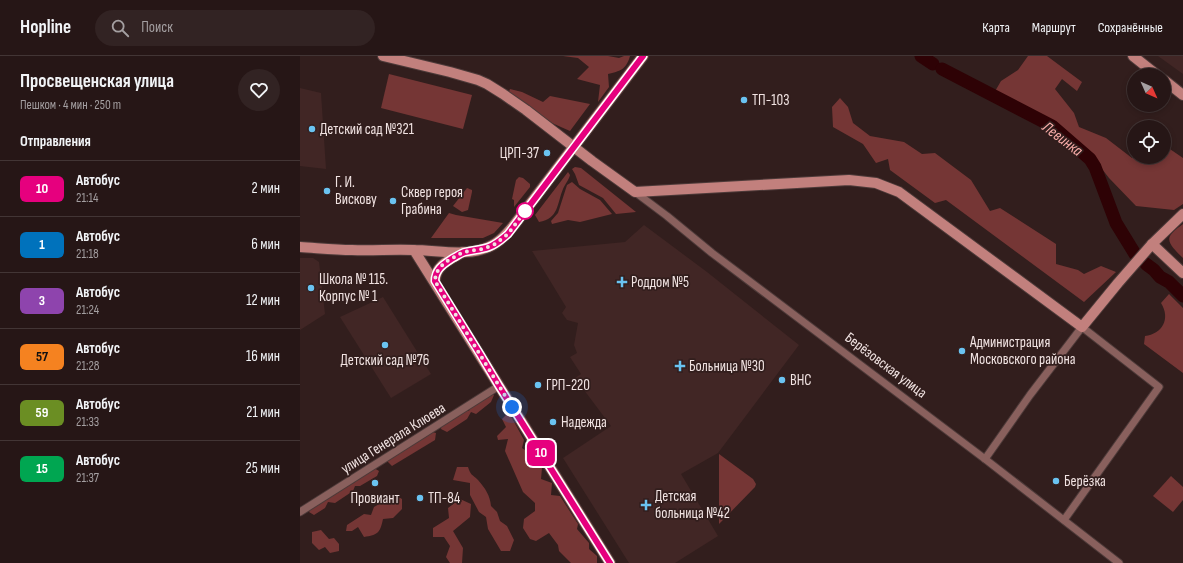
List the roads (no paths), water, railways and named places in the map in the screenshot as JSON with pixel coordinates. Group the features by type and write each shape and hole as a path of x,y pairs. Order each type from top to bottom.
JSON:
{"street":[{"path":"383,56 450,72 487,84 526,110 635,192 849,180 876,184 899,192 1082,327 1159,387 1064,520"},
{"path":"300,247 351,250 463,252 489,247 508,234 643,56"},
{"path":"1133,56 1148,68"},
{"path":"1171,86 1183,95"},
{"name":"Берёзовская улица","path":"635,192 712,253 985,459 1119,563"},
{"path":"985,459 1030,395 1082,327 1152,244 1183,214"},
{"path":"1152,244 1183,273"},
{"path":"414,250 435,281 610,563"},
{"path":"435,281 436,273 440,267 463,252"},
{"name":"улица Генерала Клюева","path":"300,512 499,386"}],"waterway":[{"name":"Левинка","path":"921,56 933,64"},
{"name":"Левинка","path":"942,69 1052,126 1090,159 1095,167 1116,223 1135,254"},
{"name":"Левинка","path":"1146,264 1160,277 1169,282 1183,296"}],"place":[{"name":"ТП-103","path":"744,100"},
{"name":"Детский сад №321","path":"312,129"},
{"name":"ЦРП-37","path":"547,153"},
{"name":"Г. И. Вискову","path":"327,191"},
{"name":"Сквер героя Грабина","path":"393,201"},
{"name":"Роддом №5","path":"622,282"},
{"name":"Школа № 115. Корпус № 1","path":"311,288"},
{"name":"Детский сад №76","path":"385,345"},
{"name":"Администрация Московского района","path":"962,351"},
{"name":"Больница №30","path":"680,366"},
{"name":"ВНС","path":"782,380"},
{"name":"ГРП-220","path":"538,385"},
{"name":"Надежда","path":"553,422"},
{"name":"Берёзка","path":"1056,481"},
{"name":"Провиант","path":"375,483"},
{"name":"ТП-84","path":"420,498"},
{"name":"Детская больница №42","path":"646,505"}]}
